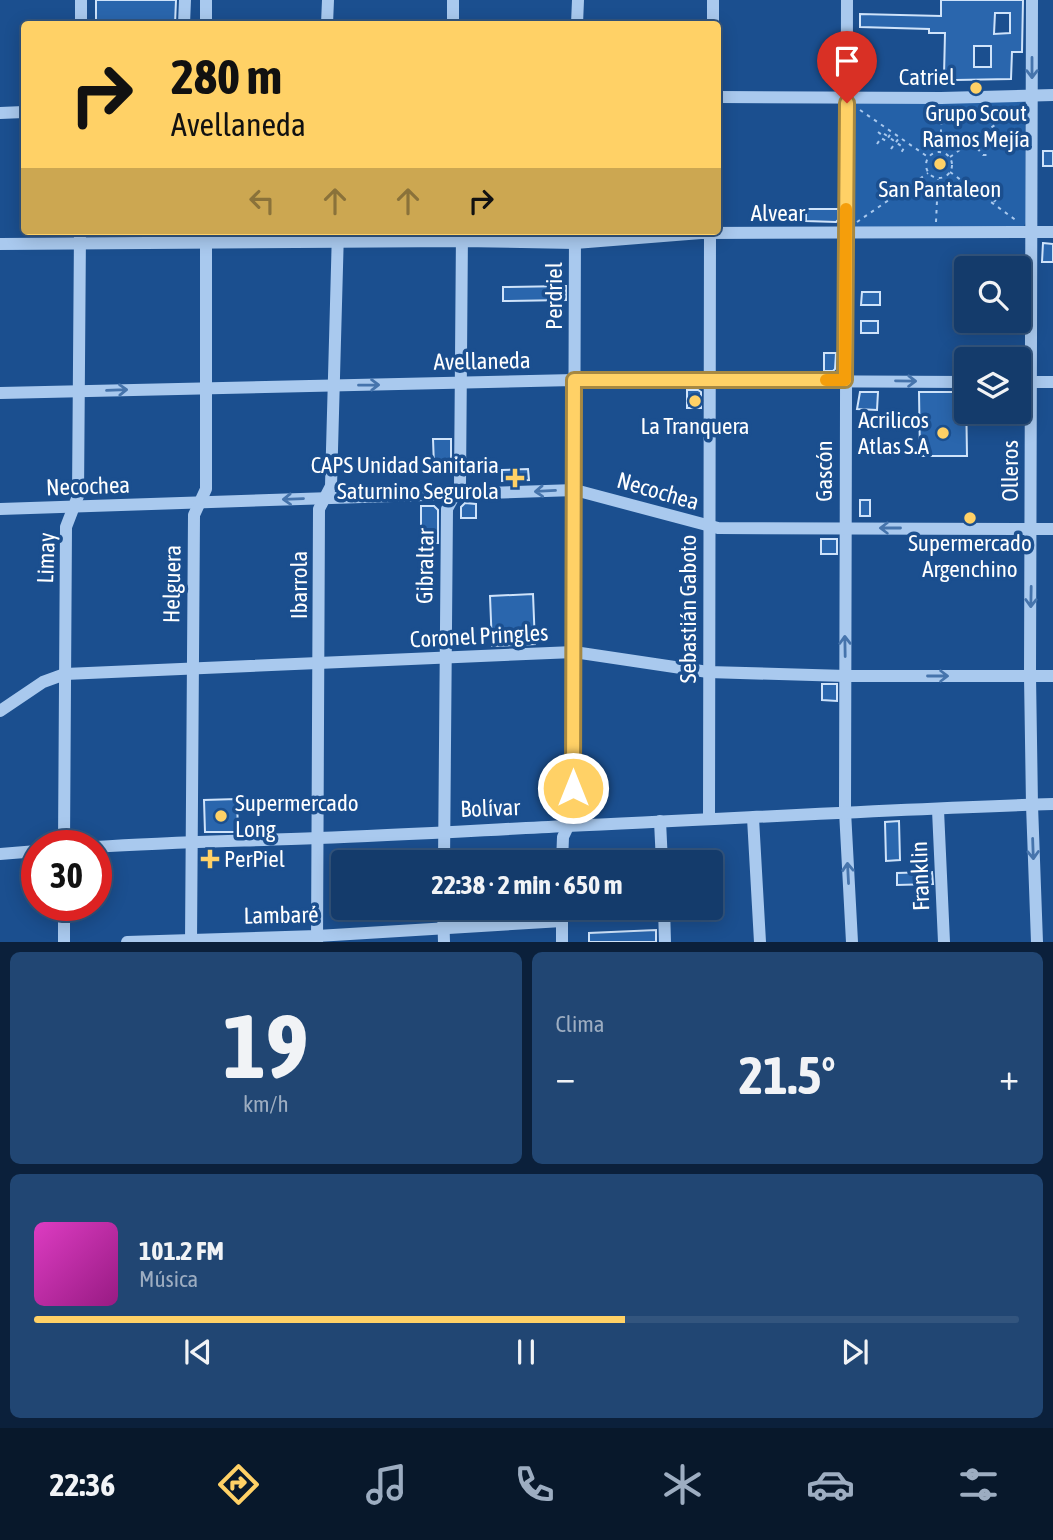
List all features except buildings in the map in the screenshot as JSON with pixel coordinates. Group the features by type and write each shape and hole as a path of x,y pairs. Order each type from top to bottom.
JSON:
{"street":[{"path":"81,0 81,21"},
{"path":"184,21 185,0"},
{"path":"206,0 206,21"},
{"path":"327,21 328,0"},
{"path":"453,0 453,21"},
{"path":"578,0 578,21"},
{"path":"713,0 713,21"},
{"name":"Gascón","path":"847,0 849,230 845,380 845,811 852,942"},
{"name":"Olleros","path":"1026,347 1027,100 1032,0"},
{"name":"Catriel","path":"721,97 849,101 1027,100 1053,95"},
{"path":"0,113 21,113"},
{"name":"Alvear","path":"721,232 1028,229 1053,232"},
{"name":"Alvear","path":"0,244 80,238 629,235"},
{"name":"Sebastián Gaboto","path":"709,818 710,235"},
{"name":"Ibarrola","path":"317,939 319,509 331,486 338,236"},
{"name":"Gibraltar","path":"444,850 447,509 460,485 462,236"},
{"name":"Helguera","path":"191,940 194,514 206,489 206,237"},
{"name":"Perdriel","path":"562,850 563,837 573,816 575,237"},
{"name":"Limay","path":"64,830 66,527 78,496 80,238"},
{"name":"Avellaneda","path":"0,393 574,380 954,382"},
{"path":"1031,382 1053,382"},
{"name":"Olleros","path":"1027,424 1031,529 1031,805 1037,942"},
{"name":"Necochea","path":"0,509 575,490 710,527 1053,529"},
{"name":"Coronel Pringles","path":"0,711 43,682 65,674 574,652 708,672 846,676 1053,676"},
{"name":"Bolívar","path":"112,846 753,818 845,811 938,810 1053,804"},
{"name":"Franklin","path":"938,810 943,942"},
{"path":"753,818 760,942"},
{"path":"660,821 661,850"},
{"path":"0,854 21,852"},
{"path":"443,920 444,942"},
{"name":"Lambaré","path":"127,942 317,939 516,920"},
{"path":"562,920 562,942"},
{"path":"664,920 665,942"},
{"path":"64,921 64,942"}],"path":[{"path":"950,157 1027,100"},
{"path":"849,101 928,157"},
{"path":"940,151 942,102"},
{"path":"878,132 904,148 904,152"},
{"path":"887,139 892,132"},
{"path":"875,137 883,145"},
{"path":"891,149 899,137"},
{"path":"879,142 881,138 887,139"},
{"path":"971,142 983,155 988,155"},
{"path":"940,151 950,157 952,163 950,172 938,178 928,173 926,165 928,157 940,151"},
{"path":"950,172 1028,229"},
{"path":"849,230 928,173"},
{"path":"936,228 938,178"},
{"path":"994,203 1001,192"}],"shaded area":[{"path":"856,101 1022,102 1025,107 1024,226 852,225 852,104"}],"slow traffic":[{"path":"826,380 845,380 846,209"}],"place":[{"name":"Grupo Scout Ramos Mejía","path":"976,88"},
{"name":"San Pantaleon","path":"940,164"},
{"name":"La Tranquera","path":"695,401"},
{"name":"Acrilicos Atlas S.A","path":"943,433"},
{"name":"CAPS Unidad Sanitaria Saturnino Segurola","path":"515,478"},
{"name":"Supermercado Argenchino","path":"970,518"},
{"name":"Supermercado Long","path":"221,816"},
{"name":"PerPiel","path":"210,859"}],"route":[{"path":"573,788 574,380 845,380 847,103"}]}
